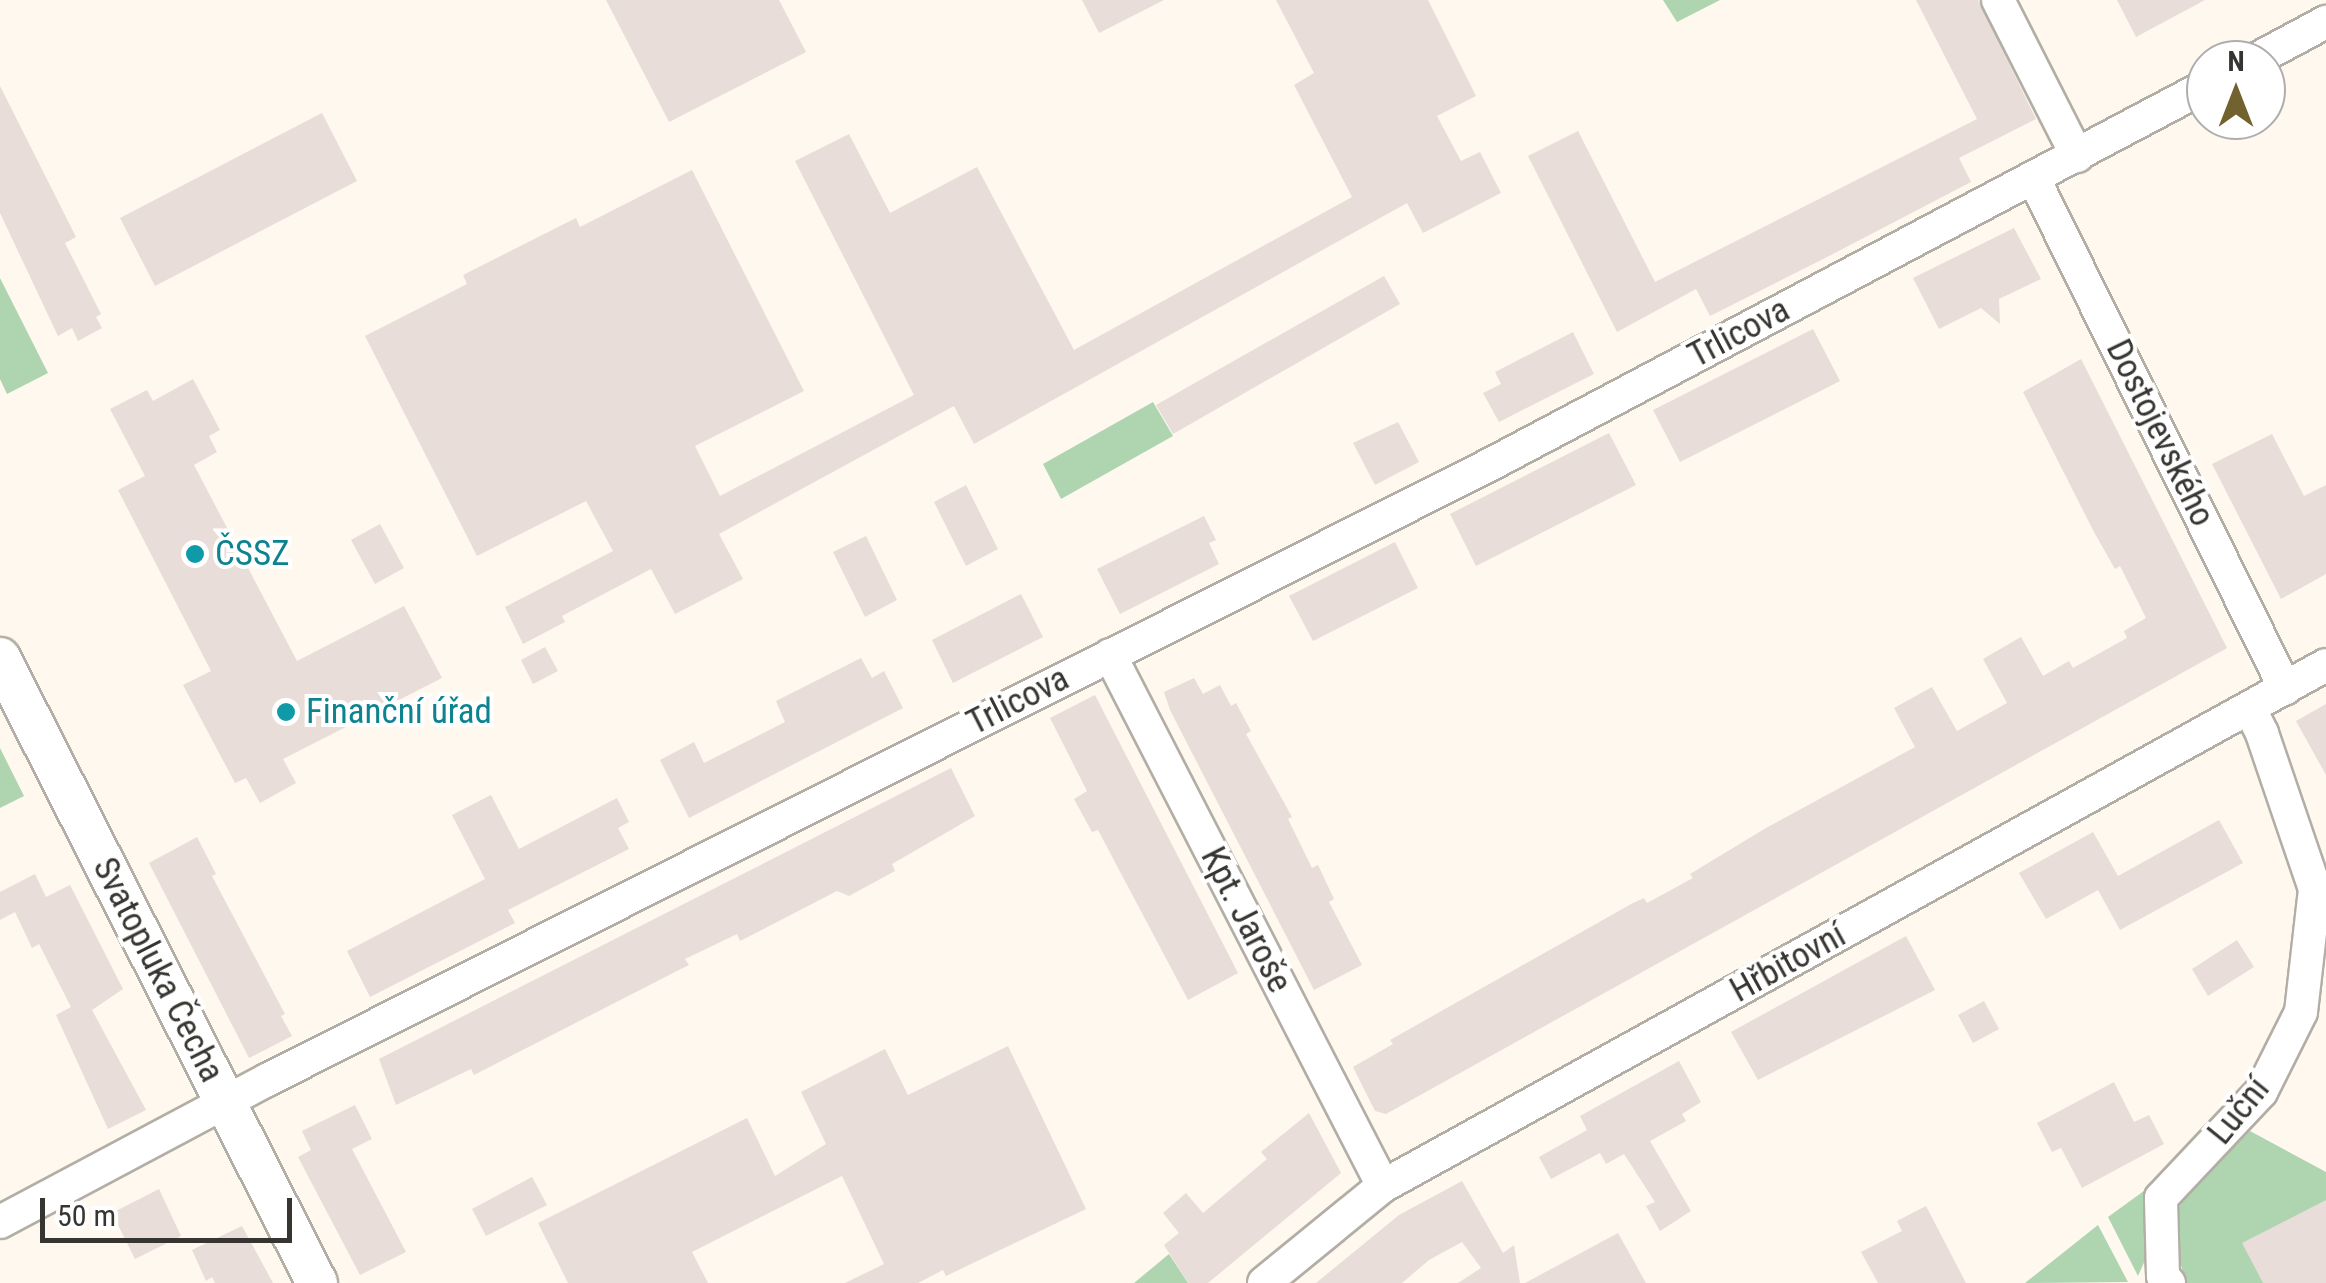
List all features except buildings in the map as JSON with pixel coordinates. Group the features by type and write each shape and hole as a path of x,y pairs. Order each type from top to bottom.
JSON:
{"street":[{"path":"1998,0 2077,156"},
{"path":"2286,43 2326,22"},
{"name":"Trlicova","path":"0,1222 225,1102 1512,453 2186,97"},
{"name":"Dostojevského","path":"2034,178 2285,688"},
{"name":"Kpt. Jaroše","path":"1110,655 1383,1186"},
{"name":"Svatopluka Čecha","path":"0,658 318,1283"},
{"name":"Hřbitovní","path":"1264,1283 1383,1186 2326,665"},
{"name":"Luční","path":"2160,1280 2162,1198 2262,1092 2301,1012 2315,890 2262,733 2249,708"}],"green space":[{"path":"1663,0 1720,0 1677,22"},
{"path":"0,278 48,373 7,394 0,379"},
{"path":"1153,402 1173,436 1061,499 1043,464"},
{"path":"0,748 24,796 0,808"},
{"path":"2250,1131 2326,1172 2326,1283 2187,1283 2178,1257 2179,1207 2193,1186"},
{"path":"2159,1180 2147,1256 2138,1276 2108,1217"},
{"path":"2098,1225 2128,1282 2025,1283"},
{"path":"1169,1254 1188,1283 1134,1283"}],"place":[{"name":"ČSSZ","path":"195,554"},
{"name":"Finanční úřad","path":"286,712"}]}
